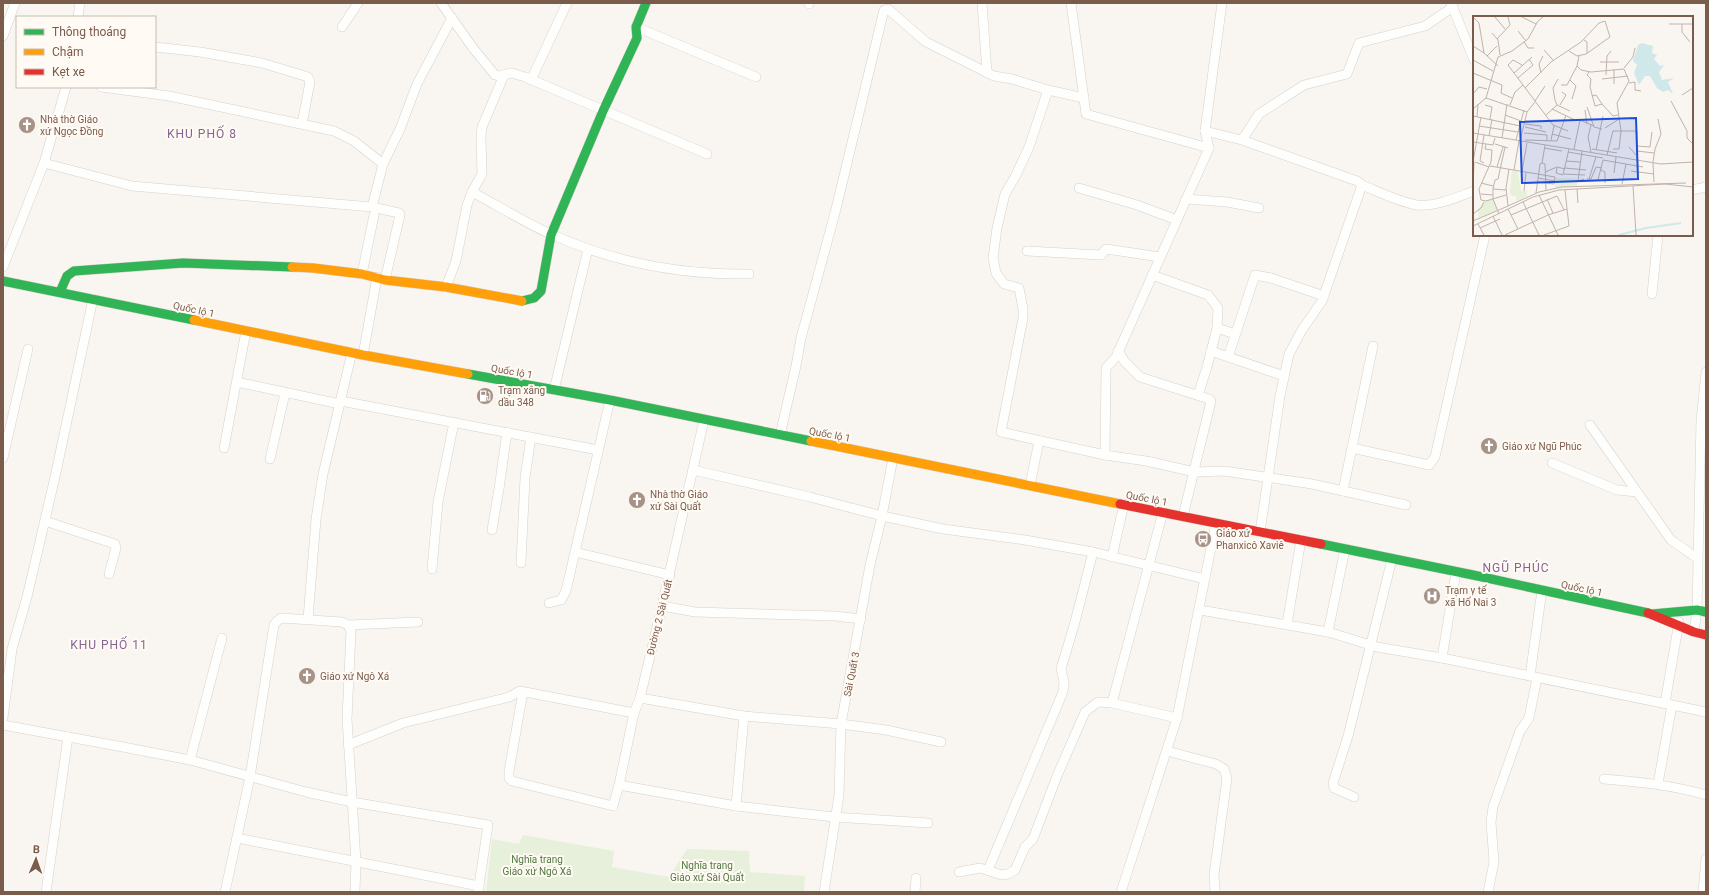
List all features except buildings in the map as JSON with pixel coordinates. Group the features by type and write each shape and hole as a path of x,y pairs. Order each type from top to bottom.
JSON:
{"main road":[{"path":"60,292 67,276 74,271 183,263 306,267 362,274 381,279 446,288 519,302 530,301 536,298 541,291 551,235 603,111 637,38 636,27 646,3"},
{"name":"Quốc lộ 1","path":"3,281 352,352 610,400 1456,572 1651,614 1678,626 1706,635"},
{"name":"Quốc lộ 1","path":"1651,614 1696,610 1706,612"}],"street":[{"path":"3,36 15,3"},
{"path":"78,16 80,3"},
{"path":"342,27 358,3"},
{"path":"441,3 495,75 512,73 531,80 706,154"},
{"path":"531,80 567,3"},
{"path":"982,3 987,73"},
{"path":"1071,3 1086,114 1209,148"},
{"path":"1105,455 1106,368 1118,351 1209,148 1205,131 1222,3"},
{"path":"1242,140 1259,114 1304,84 1347,74 1359,43 1425,26 1452,5 1473,58"},
{"path":"780,435 801,338 835,214 884,10 888,9 926,42 987,73 1048,90 1084,98"},
{"path":"362,274 383,164 400,129 417,84 452,18"},
{"path":"636,27 756,77"},
{"path":"156,47 200,52 262,63 308,77 310,82 302,124"},
{"path":"446,288 456,261 462,222 472,192 482,174 482,127 504,75"},
{"path":"3,266 44,163 66,88"},
{"path":"109,88 169,96 334,131 354,141 383,164"},
{"path":"1048,90 1029,147 1005,194 997,228 994,267 999,279 1004,284 1019,288 1023,309 1001,432 1105,455 1146,461 1195,472 1224,471 1268,477 1312,484 1406,505"},
{"path":"1205,131 1242,140 1351,179 1389,196 1418,205 1436,204 1473,191"},
{"path":"44,163 132,186 400,214 381,279 363,354"},
{"path":"1260,532 1284,376 1289,354 1302,330 1322,301 1362,185"},
{"path":"1693,190 1706,187"},
{"path":"1079,188 1137,205 1177,220"},
{"path":"472,192 551,235 588,249 646,265 677,271 716,274 749,274"},
{"path":"1186,199 1228,202 1258,208"},
{"path":"1352,448 1429,465 1435,457 1485,236"},
{"path":"1652,294 1658,236"},
{"path":"1027,251 1101,255 1106,248 1160,257"},
{"path":"554,390 588,249"},
{"path":"1152,275 1208,295 1218,308 1217,328 1198,395"},
{"path":"1228,357 1255,275 1271,278 1324,296"},
{"path":"3,718 12,649 27,597 45,521 93,299"},
{"path":"1217,328 1235,334"},
{"path":"224,448 246,331"},
{"path":"1343,491 1373,346"},
{"path":"3,458 6,429 28,349"},
{"path":"1118,351 1125,362 1140,377 1209,398 1211,402 1183,516"},
{"path":"1211,351 1284,376"},
{"path":"308,619 316,519 323,474 352,352"},
{"path":"1694,632 1702,496 1706,372"},
{"path":"237,382 285,393 454,422 598,450"},
{"path":"270,459 285,393"},
{"path":"549,603 561,600 564,597 610,400"},
{"name":"Đường 2 Sài Quất","path":"523,692 509,778 512,781 612,806 619,786 634,713 640,698 670,574 704,420"},
{"path":"432,569 438,502 454,422"},
{"path":"1590,425 1671,540 1698,558"},
{"path":"492,530 507,432"},
{"path":"521,563 525,478 531,437"},
{"path":"1030,485 1039,441"},
{"name":"Sài Quất 3","path":"824,892 838,795 841,724 870,565 882,516 893,458"},
{"path":"1552,463 1617,490 1637,492"},
{"path":"693,470 810,497 882,516 943,529 1025,540 1093,552 1149,567 1205,579"},
{"path":"1112,558 1124,504"},
{"path":"1112,703 1163,512"},
{"path":"45,521 115,544 116,548 109,574"},
{"path":"1121,892 1177,718 1200,610 1216,523"},
{"path":"1287,624 1301,540"},
{"path":"1328,632 1345,549"},
{"path":"575,552 670,574"},
{"path":"988,870 1062,692 1064,682 1061,669 1093,552"},
{"path":"1354,797 1334,788 1333,783 1348,736 1392,559"},
{"path":"1442,658 1456,572"},
{"path":"1488,892 1494,862 1491,822 1493,806 1520,731 1529,718 1542,590"},
{"path":"662,606 696,612 835,616 861,619"},
{"path":"1200,610 1328,632 1377,647 1442,658 1706,712"},
{"path":"1658,784 1678,626 1682,611"},
{"path":"225,892 250,777 274,625 277,620 281,618 308,619 342,622 348,625 418,622"},
{"path":"348,625 350,631 347,719 356,861 355,892"},
{"path":"190,760 222,638"},
{"path":"348,745 403,723 523,692 634,713"},
{"path":"640,698 744,716 841,724 886,730 941,742"},
{"path":"959,872 980,868 1002,875 1008,874 1015,870 1025,847 1033,839 1085,712 1098,702 1112,703 1177,718"},
{"path":"736,806 744,716"},
{"path":"3,726 190,760 250,777 352,802 488,825 479,889 356,861 237,838"},
{"path":"46,892 68,737"},
{"path":"1167,751 1216,764 1224,769 1227,778 1214,875 1215,892"},
{"path":"1604,779 1658,784 1706,795"},
{"path":"619,786 736,806 834,817 928,823"},
{"path":"1703,892 1706,859"},
{"path":"915,892 916,878"}],"green space":[{"path":"523,835 614,851 612,867 669,877 687,849 749,851 750,872 805,876 804,892 486,892 492,839 519,844"}],"traffic: fast":[{"path":"522,301 534,298 541,291 551,235 603,111 637,38 636,27 646,3"},
{"path":"60,292 67,276 74,271 183,263 292,267"},
{"path":"3,281 194,320"},
{"path":"468,374 610,400 811,441"},
{"path":"1321,544 1648,613"},
{"path":"1652,614 1697,610 1706,612"}],"traffic: slow":[{"path":"292,267 362,274 385,280 446,287 522,301"},
{"path":"194,320 363,355 468,374"},
{"path":"811,441 1120,504"}],"traffic: jam":[{"path":"1120,504 1321,544"},
{"path":"1648,613 1694,632 1706,635"}],"place":[{"name":"Nhà thờ Giáo xứ Ngọc Đồng","path":"27,125"},
{"name":"Trạm xăng dầu 348","path":"485,396"},
{"name":"Giáo xứ Ngũ Phúc","path":"1489,446"},
{"name":"Nhà thờ Giáo xứ Sài Quất","path":"637,500"},
{"name":"Giáo xứ Phanxicô Xaviê","path":"1203,539"},
{"name":"Trạm y tế xã Hố Nai 3","path":"1432,596"},
{"name":"Giáo xứ Ngô Xá","path":"307,676"}],"district":[{"name":"KHU PHỐ 8","path":"202,134"},
{"name":"NGŨ PHÚC","path":"1516,568"},
{"name":"KHU PHỐ 11","path":"109,645"}],"park label":[{"name":"Nghĩa trang Giáo xứ Ngô Xá","path":"537,864"},
{"name":"Nghĩa trang Giáo xứ Sài Quất","path":"707,870"}]}
